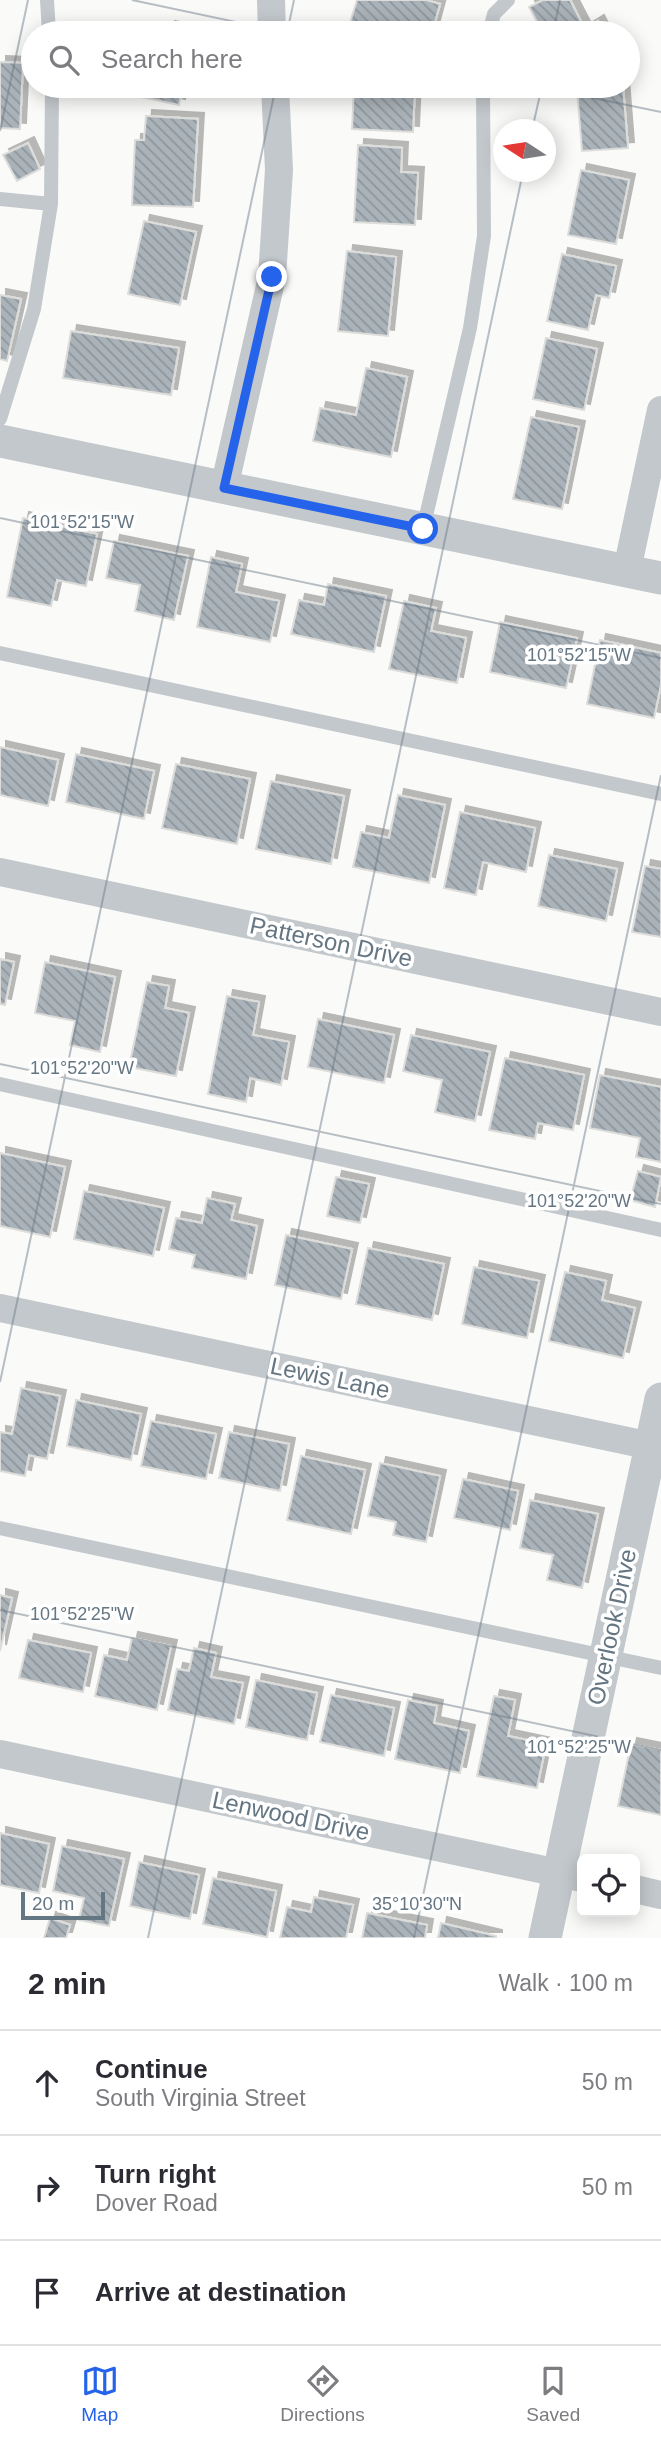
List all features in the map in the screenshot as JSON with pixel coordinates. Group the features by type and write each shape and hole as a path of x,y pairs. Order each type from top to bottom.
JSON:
{"street":[{"path":"271,0 272,21"},
{"path":"224,488 272,277 279,170 276,98"},
{"path":"626,570 661,410"},
{"path":"0,442 661,578"},
{"name":"Patterson Drive","path":"0,872 661,1012"},
{"name":"Lewis Lane","path":"0,1308 656,1447"},
{"name":"Overlook Drive","path":"545,1938 570,1876 606,1656 656,1447 661,1399"},
{"name":"Lenwood Drive","path":"0,1754 570,1876"},
{"path":"640,1890 661,1895"}],"lane":[{"path":"47,0 48,21"},
{"path":"492,21 494,14 508,0"},
{"path":"0,419 34,309 51,204 52,98"},
{"path":"423,529 470,328 484,236 483,98"},
{"path":"0,199 51,204"},
{"path":"0,653 661,794"},
{"path":"0,1084 661,1230"},
{"path":"0,1528 661,1668"}],"building":[{"path":"357,0 426,0 440,4 435,21 350,21"},
{"path":"543,0 570,0 581,21 537,21 529,7"},
{"path":"0,62 21,63 20,129 0,128"},
{"path":"146,98 180,98 179,105"},
{"path":"353,98 414,98 413,132 352,129"},
{"path":"578,98 624,98 628,148 582,151"},
{"path":"146,116 198,119 193,207 132,205 135,140 144,140"},
{"path":"28,143 40,169 17,181 3,155"},
{"path":"358,145 402,148 401,172 418,173 415,225 354,222"},
{"path":"581,170 629,180 616,244 568,235"},
{"path":"144,221 196,232 180,305 128,294"},
{"path":"347,251 396,257 388,336 338,331"},
{"path":"562,254 616,266 609,298 596,295 588,330 547,321"},
{"path":"0,295 21,299 7,361 0,359"},
{"path":"71,331 179,348 171,395 63,378"},
{"path":"546,338 597,349 584,410 533,399"},
{"path":"366,368 407,377 391,457 313,441 320,408 356,415"},
{"path":"531,417 579,427 562,509 513,499"},
{"path":"23,518 97,534 86,586 57,580 51,606 7,597"},
{"path":"114,541 188,556 174,620 135,611 140,585 106,578"},
{"path":"211,557 242,564 236,592 279,601 270,642 197,627"},
{"path":"328,584 386,596 374,652 291,634 299,600 324,605"},
{"path":"404,601 436,608 431,631 466,638 457,683 389,669"},
{"path":"500,622 577,638 566,688 490,672"},
{"path":"600,640 661,653 661,685 654,718 587,704"},
{"path":"0,747 58,760 48,806 0,795"},
{"path":"76,754 154,771 144,819 66,802"},
{"path":"176,764 250,779 237,844 162,828"},
{"path":"271,781 344,796 331,864 256,849"},
{"path":"398,795 445,805 429,883 353,867 361,832 389,838"},
{"path":"460,812 535,828 526,872 483,862 476,895 444,888"},
{"path":"549,855 617,869 606,921 538,906"},
{"path":"645,866 661,869 661,937 632,932"},
{"path":"0,959 14,962 5,1005 0,1004"},
{"path":"45,962 115,977 100,1052 70,1045 75,1021 35,1013"},
{"path":"147,982 169,986 165,1008 189,1013 176,1076 129,1067"},
{"path":"227,996 259,1002 253,1035 289,1042 281,1085 250,1078 246,1102 208,1094"},
{"path":"318,1019 394,1035 384,1083 308,1067"},
{"path":"411,1035 490,1052 475,1121 435,1112 442,1080 403,1071"},
{"path":"505,1058 584,1075 573,1130 538,1123 535,1139 489,1130"},
{"path":"600,1075 661,1087 661,1162 636,1157 640,1138 590,1128"},
{"path":"0,1153 65,1167 50,1237 0,1226"},
{"path":"638,1171 661,1177 655,1207 630,1200"},
{"path":"336,1177 369,1184 360,1223 327,1216"},
{"path":"84,1191 164,1208 153,1256 74,1239"},
{"path":"207,1198 235,1204 231,1220 257,1226 246,1279 192,1268 195,1255 169,1249 176,1218 202,1223"},
{"path":"286,1235 352,1249 341,1299 275,1285"},
{"path":"368,1248 444,1264 432,1320 356,1304"},
{"path":"474,1267 539,1281 527,1338 462,1324"},
{"path":"565,1272 606,1281 602,1300 635,1308 623,1358 549,1341"},
{"path":"21,1388 60,1396 47,1459 29,1455 25,1476 0,1471 0,1432 12,1434"},
{"path":"76,1400 141,1414 131,1460 67,1446"},
{"path":"151,1421 216,1434 206,1479 141,1466"},
{"path":"229,1432 289,1444 280,1491 219,1478"},
{"path":"301,1456 365,1470 351,1534 287,1520"},
{"path":"380,1463 440,1476 426,1542 393,1535 396,1522 368,1516"},
{"path":"463,1479 518,1491 510,1530 454,1518"},
{"path":"530,1500 598,1514 582,1588 547,1580 553,1555 520,1548"},
{"path":"0,1595 12,1598 0,1651"},
{"path":"132,1638 171,1646 157,1710 95,1696 104,1655 127,1660"},
{"path":"28,1640 91,1653 83,1692 19,1678"},
{"path":"194,1648 216,1653 211,1677 243,1683 234,1724 168,1710 177,1669 189,1671"},
{"path":"256,1680 317,1693 307,1740 246,1727"},
{"path":"331,1695 394,1708 384,1756 320,1742"},
{"path":"494,1696 515,1700 508,1736 546,1744 537,1788 477,1776"},
{"path":"408,1700 437,1706 434,1723 469,1731 460,1773 395,1759"},
{"path":"631,1744 661,1750 661,1815 618,1806"},
{"path":"0,1833 49,1844 39,1893 0,1885"},
{"path":"62,1846 124,1859 109,1926 79,1920 84,1898 53,1891"},
{"path":"139,1862 199,1875 190,1919 130,1906"},
{"path":"213,1878 276,1891 267,1937 203,1924"},
{"path":"314,1897 353,1905 346,1938 280,1938 287,1907 311,1912"},
{"path":"367,1913 427,1925 425,1938 362,1938"},
{"path":"50,1918 70,1925 66,1938 44,1938"},
{"path":"441,1923 496,1936 496,1938 438,1938"}],"route":[{"path":"272,277 224,488 423,529"}]}
